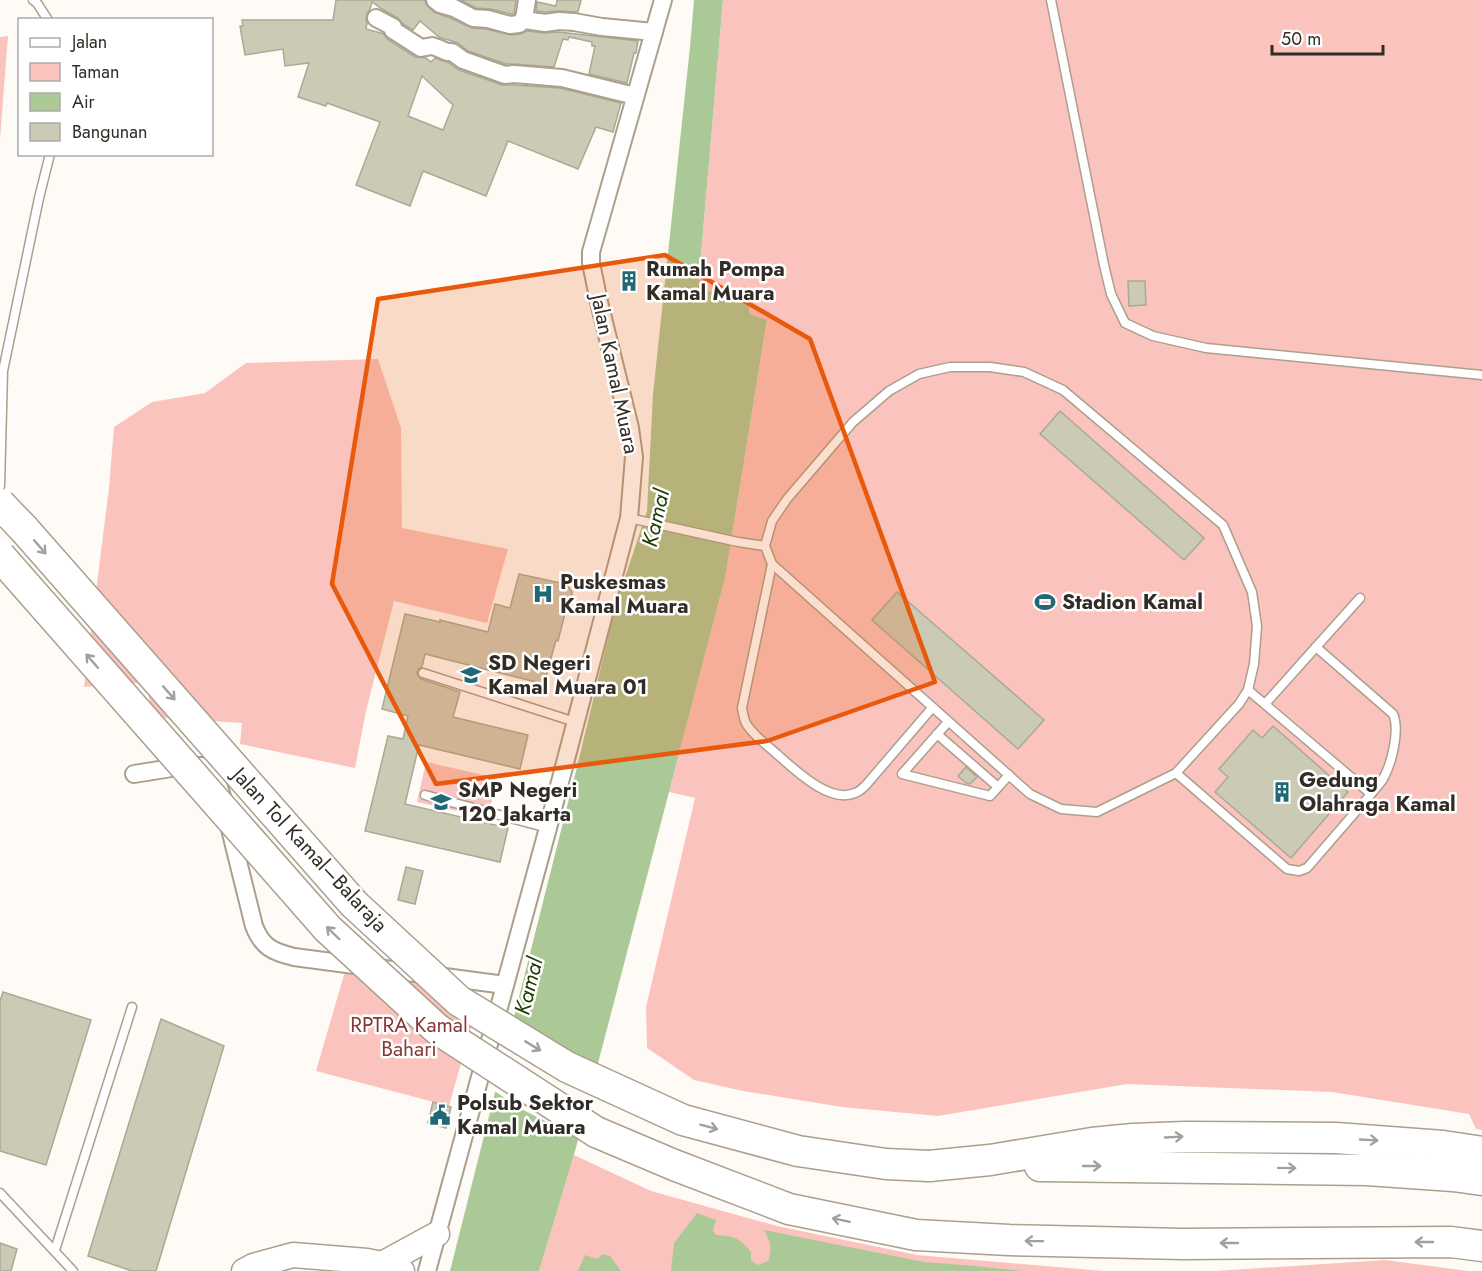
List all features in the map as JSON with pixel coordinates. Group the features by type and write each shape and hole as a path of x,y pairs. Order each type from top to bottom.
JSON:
{"highway":[{"name":"Jalan Tol Kamal–Balaraja","path":"0,504 354,904 459,1001 567,1067 683,1120 798,1151 886,1164 929,1166"},
{"name":"Jalan Tol Kamal–Balaraja","path":"0,556 328,929 437,1029 596,1132 789,1209 916,1235 1009,1240 1183,1244 1451,1242 1482,1246"},
{"path":"929,1166 990,1160 1092,1143 1185,1137 1336,1138 1443,1146 1482,1152"},
{"path":"929,1166 1366,1170 1482,1180"}],"main road":[{"path":"244,1271 293,1255 381,1267 437,1234"}],"street":[{"path":"435,0 472,18 488,19 510,25 519,24 524,19 527,0"},
{"name":"Jalan Kamal Muara","path":"427,1271 575,722 634,518 634,457 630,428 599,302 591,252 663,0"},
{"path":"376,18 389,24 393,30 421,48 432,46 452,52 463,60 505,75 562,78 635,96"},
{"path":"524,19 545,23 567,22 654,32"},
{"path":"134,774 193,765 207,769 216,777 255,926 259,938 271,949 294,957 505,985"}],"lane":[{"path":"33,0 38,3 47,18"},
{"path":"1051,0 1104,265 1111,294 1125,323 1153,336 1206,348 1482,375"},
{"path":"0,486 3,371 50,156"},
{"path":"950,367 990,367 1024,372 1063,390 1223,525 1252,592 1257,626 1254,664 1248,690 1239,704 1176,773 1097,812 1061,809 1030,794 772,564 765,546 772,521 787,499 853,422 888,390 919,374 950,367"},
{"path":"634,518 765,546"},
{"path":"772,564 742,708 746,724 783,760 820,788 838,795 856,793 866,785 932,708"},
{"path":"1265,704 1359,598"},
{"path":"1176,773 1287,869 1299,872 1307,868 1383,779 1391,761 1396,729 1393,714 1316,647"},
{"path":"423,673 575,722"},
{"path":"1248,690 1371,794"},
{"path":"948,722 902,774 990,796 1009,775"},
{"path":"937,734 998,787"},
{"path":"425,795 548,828"},
{"path":"55,1250 132,1008"},
{"path":"0,1193 74,1271"}],"highlighted area":[{"path":"665,255 810,339 935,682 767,741 436,784 332,584 378,299"}],"green space":[{"path":"723,0 1482,0 1482,1130 1476,1129 1469,1114 1332,1092 1127,1084 938,1116 842,1107 743,1091 694,1080 647,1048 646,1007 695,798 669,792 725,578 767,321 750,314 748,300 722,297 703,288 699,278"},
{"path":"8,36 0,139 0,37"},
{"path":"378,359 401,428 402,528 508,549 487,623 394,601 366,711 355,768 240,744 242,723 152,717 147,682 84,687 109,488 114,427 152,402 205,393 246,363"},
{"path":"426,762 497,778 488,818 417,802"},
{"name":"RPTRA Kamal Bahari","path":"346,968 480,995 449,1106 316,1071"},
{"path":"574,1155 651,1191 777,1226 917,1255 1104,1271 539,1271"},
{"path":"1385,1260 1468,1271 1215,1271"}],"water":[{"name":"Kamal","path":"694,0 723,0 699,278 703,288 721,297 748,300 750,314 767,320 725,578 574,1155 539,1271 450,1271 615,608 647,511 653,394"},
{"path":"697,1213 716,1220 713,1230 716,1235 732,1237 740,1241 751,1252 751,1260 758,1265 768,1261 771,1249 764,1230 924,1262 1023,1271 671,1271 674,1243"},
{"path":"603,1254 610,1256 621,1271 578,1271 585,1255 597,1259"}],"pier":[{"path":"511,1016 547,1039 601,1066 582,1139 521,1109 493,1090"}],"building":[{"path":"336,0 425,0 434,12 472,28 511,35 527,31 559,32 638,41 627,83 589,74 595,46 592,46 592,42 569,37 568,40 563,39 554,67 506,64 468,51 458,43 439,37 420,21 413,30 372,2 367,14 366,29 384,34 387,39 415,57 426,58 431,62 435,58 459,70 502,85 560,88 621,103 613,132 596,127 578,169 508,141 486,196 423,171 410,206 356,185 380,122 327,103 326,106 298,97 309,63 285,66 283,49 245,55 240,26 243,26 242,20 333,20","holes":["422,76 453,105 443,130 408,116"]},
{"path":"461,0 516,0 514,14 511,14 476,8"},
{"path":"557,0 581,0 578,12 536,11 537,2 556,6"},
{"name":"Rumah Pompa Kamal Muara","path":"623,273 636,274 636,289 622,289"},
{"path":"1128,281 1145,281 1146,305 1129,306"},
{"path":"1060,411 1204,538 1184,560 1040,434"},
{"path":"519,574 565,584 572,592 544,684 425,654 422,667 418,669 417,674 421,679 460,692 453,717 528,735 520,769 419,745 405,804 508,828 500,862 365,831 388,736 403,739 408,716 382,709 405,614 488,632 495,604 510,608"},
{"path":"897,592 1044,720 1018,749 872,620"},
{"name":"Gedung Olahraga Kamal","path":"1273,726 1348,792 1291,858 1215,792 1228,777 1219,769 1253,730 1262,738"},
{"path":"966,767 977,777 970,784 958,776"},
{"path":"406,867 423,871 415,904 398,900"},
{"path":"3,992 91,1020 46,1165 0,1151 0,1001"},
{"path":"161,1019 224,1046 156,1271 132,1271 88,1256"},
{"name":"Polsub Sektor Kamal Muara","path":"433,1102 451,1107 446,1128 428,1123"},
{"path":"0,1243 17,1249 11,1271 0,1271"}],"place":[{"name":"Rumah Pompa Kamal Muara","path":"629,281"},
{"name":"Puskesmas Kamal Muara","path":"543,594"},
{"name":"Stadion Kamal","path":"1045,602"},
{"name":"SD Negeri Kamal Muara 01","path":"471,675"},
{"name":"Gedung Olahraga Kamal","path":"1282,792"},
{"name":"SMP Negeri 120 Jakarta","path":"441,802"},
{"name":"Polsub Sektor Kamal Muara","path":"440,1115"}]}
